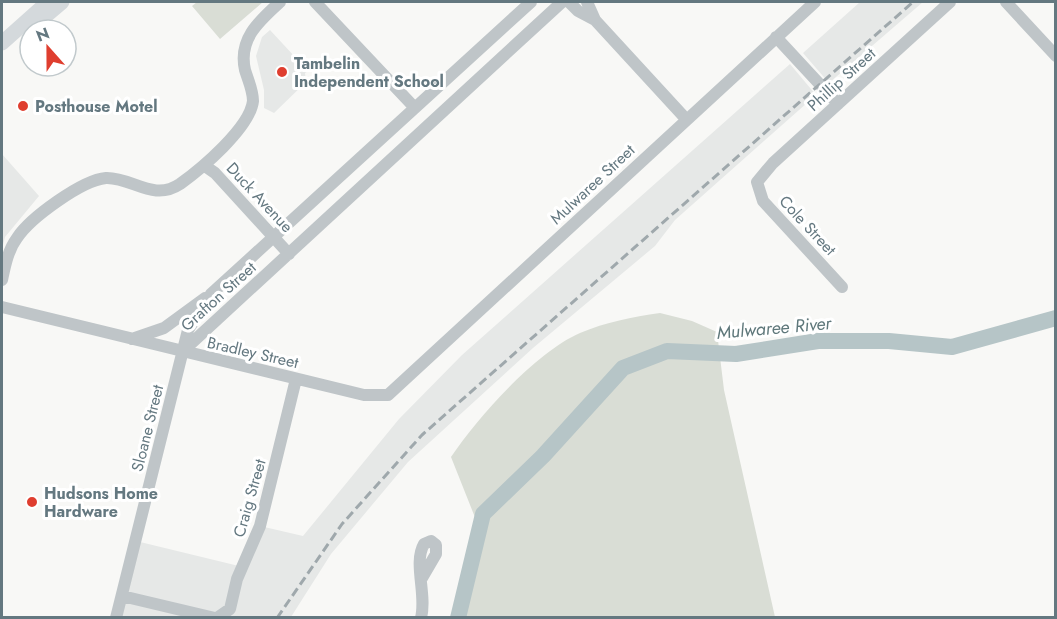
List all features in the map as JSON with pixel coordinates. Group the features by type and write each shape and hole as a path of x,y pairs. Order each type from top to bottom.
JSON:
{"main road":[{"path":"2,43 48,2"},
{"path":"44,18 62,2"},
{"path":"2,55 18,41"}],"street":[{"path":"2,280 9,253 21,231 83,186 106,178 123,180 151,191 166,190 204,166 247,118 253,99 243,60 244,49 252,28 280,2"},
{"path":"315,2 415,108"},
{"name":"Grafton Street","path":"183,351 188,330 211,294 531,2"},
{"name":"Grafton Street","path":"183,351 562,2"},
{"path":"569,2 578,11 595,20"},
{"path":"587,2 595,20 686,119"},
{"name":"Mulwaree Street","path":"392,392 815,2"},
{"name":"Phillip Street","path":"757,183 773,163 950,2"},
{"path":"1006,2 1056,56"},
{"path":"776,37 838,104"},
{"name":"Duck Avenue","path":"204,166 215,172 289,254"},
{"name":"Cole Street","path":"757,183 763,201 842,287"},
{"path":"131,339 164,328 211,294"},
{"name":"Bradley Street","path":"2,308 370,396 381,397 392,392"},
{"name":"Sloane Street","path":"116,618 183,351"},
{"name":"Craig Street","path":"122,596 216,618 230,609 237,579 258,533 296,379"},
{"path":"421,618 424,599 422,578"}],"shaded area":[{"path":"197,2 263,2 220,39 192,6"},
{"path":"860,2 923,2 829,83 803,53"},
{"name":"Tambelin Independent School","path":"270,30 308,71 305,73 306,82 274,113 264,108 264,90 256,56 262,37"},
{"path":"790,64 816,95 675,220 655,246 533,348 408,462 331,554 291,617 116,618 136,541 243,567 260,526 303,536 399,419 462,355"},
{"path":"2,154 39,196 5,237 2,249"},
{"path":"660,313 692,321 717,332 724,390 775,617 465,617 482,535 451,457 476,423 509,387 563,342 600,326"}],"waterway":[{"name":"Mulwaree River","path":"458,618 483,514 543,456 623,368 667,351 736,354 818,341 889,341 952,347 1056,318"}],"railway":[{"path":"277,618 342,524 422,435 913,2"}],"place":[{"name":"Tambelin Independent School","path":"282,72"},
{"name":"Posthouse Motel","path":"23,106"},
{"name":"Hudsons Home Hardware","path":"32,502"}]}
